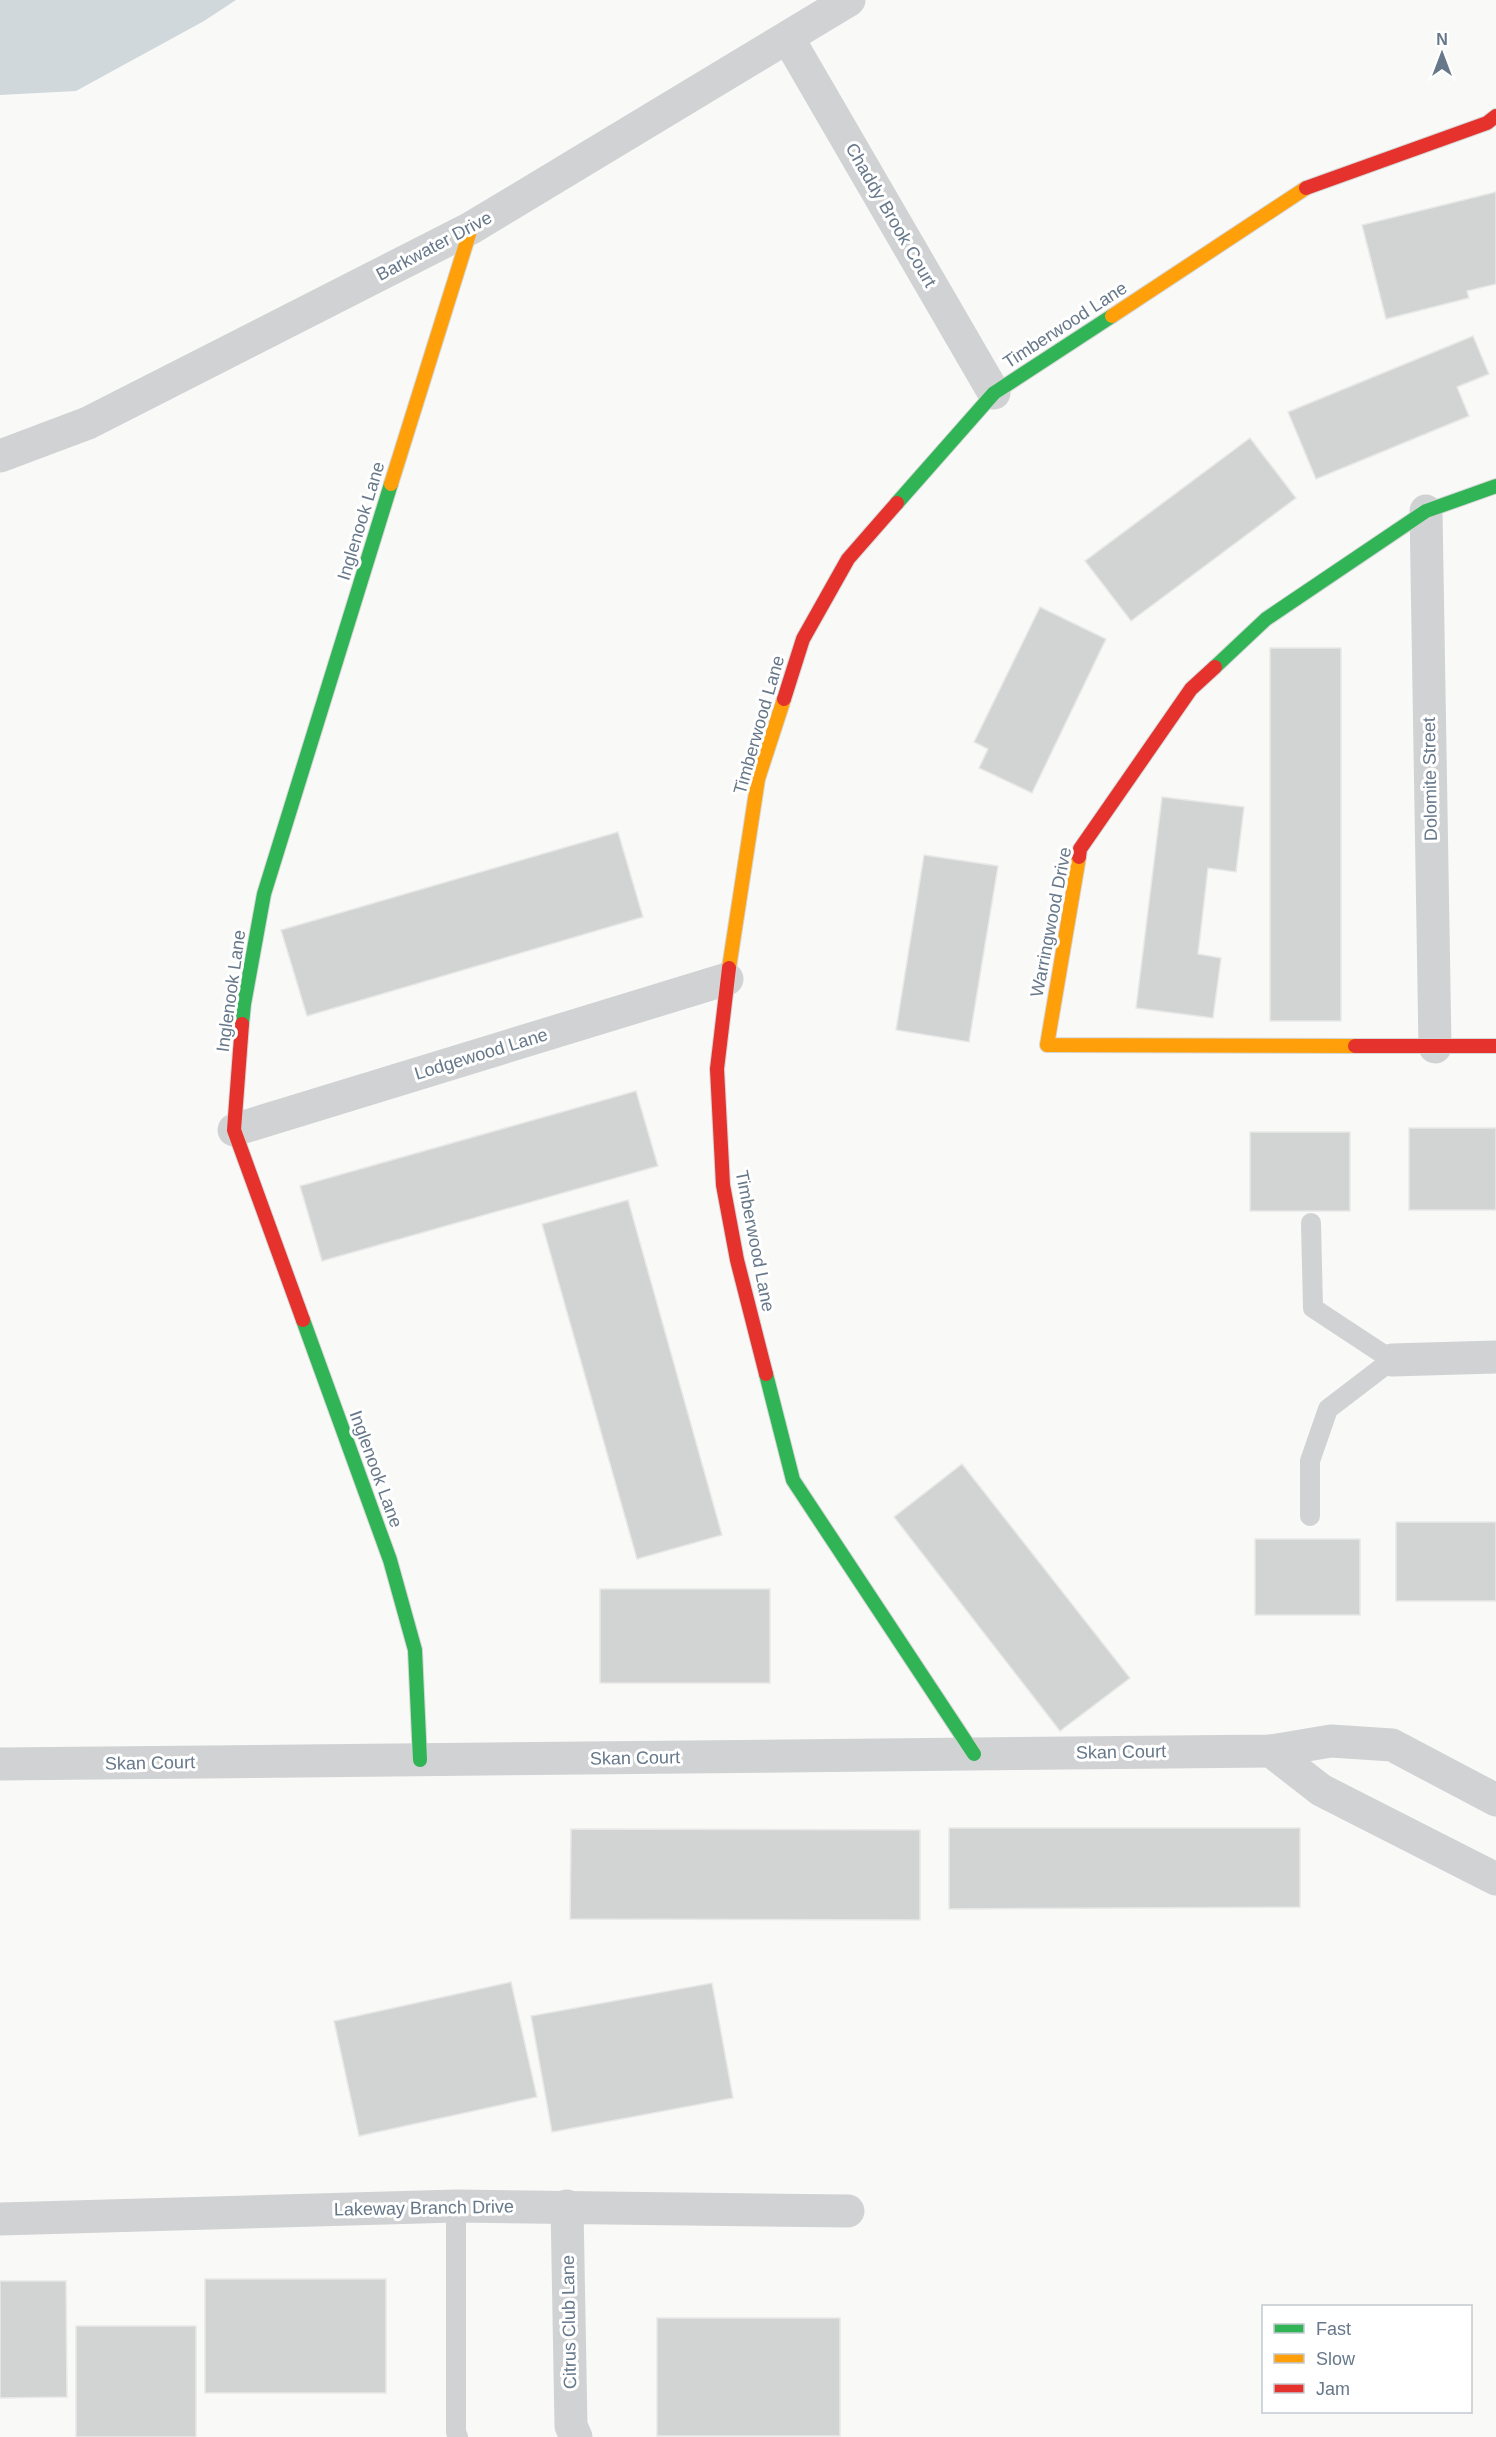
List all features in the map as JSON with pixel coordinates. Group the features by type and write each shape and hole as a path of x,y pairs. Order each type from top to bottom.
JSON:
{"street":[{"name":"Barkwater Drive","path":"0,456 88,423 471,228 849,0"},
{"name":"Chaddy Brook Court","path":"788,38 994,393"},
{"name":"Timberwood Lane","path":"974,1754 793,1480 737,1260 723,1185 717,1069 727,979 758,779 803,639 848,559 994,393 1306,188 1487,123 1496,116"},
{"name":"Inglenook Lane","path":"420,1760 415,1650 390,1560 234,1130 244,1004 264,894 471,228"},
{"name":"Warringwood Drive","path":"1496,486 1426,511 1266,618 1191,689 1080,849 1047,1045 1496,1046"},
{"name":"Dolomite Street","path":"1426,511 1435,1047"},
{"name":"Lodgewood Lane","path":"234,1130 727,979"},
{"path":"1392,1360 1496,1357"},
{"name":"Skan Court","path":"0,1764 1271,1751 1331,1741 1392,1745 1496,1800"},
{"path":"1271,1751 1321,1790 1496,1879"},
{"name":"Lakeway Branch Drive","path":"0,2219 456,2206 848,2211"},
{"name":"Citrus Club Lane","path":"567,2206 571,2427 576,2437"}],"lane":[{"path":"1310,1516 1310,1461 1328,1409 1392,1360 1313,1308 1311,1223"},
{"path":"456,2206 456,2432 459,2437"}],"shaded area":[{"path":"0,0 236,0 204,21 76,91 0,95"}],"building":[{"path":"1496,192 1496,284 1467,291 1469,298 1386,319 1362,225"},
{"path":"1473,336 1489,374 1457,387 1469,416 1316,479 1288,412"},
{"path":"1250,438 1296,498 1131,621 1085,561"},
{"path":"1040,607 1106,639 1032,793 979,768 988,749 974,742"},
{"path":"1270,648 1341,648 1341,1021 1270,1021"},
{"path":"1162,797 1244,807 1236,872 1208,868 1198,954 1221,958 1213,1018 1136,1008"},
{"path":"618,832 643,917 307,1016 281,930"},
{"path":"924,855 998,866 969,1042 896,1030"},
{"path":"636,1091 658,1166 322,1261 300,1186"},
{"path":"1409,1128 1496,1128 1496,1210 1409,1210"},
{"path":"1250,1132 1350,1132 1350,1211 1250,1211"},
{"path":"628,1200 722,1535 637,1559 542,1224"},
{"path":"962,1464 1130,1678 1060,1731 894,1517"},
{"path":"1396,1522 1496,1522 1496,1601 1396,1601"},
{"path":"1255,1539 1360,1539 1360,1615 1255,1615"},
{"path":"600,1589 770,1589 770,1683 600,1683"},
{"path":"949,1828 1300,1828 1300,1907 949,1909"},
{"path":"571,1829 920,1830 920,1920 570,1919"},
{"path":"511,1982 537,2097 359,2136 334,2021"},
{"path":"712,1983 733,2098 552,2132 531,2016"},
{"path":"205,2279 386,2279 386,2393 205,2393"},
{"path":"0,2281 66,2281 67,2397 0,2398"},
{"path":"657,2318 840,2318 840,2436 657,2436"},
{"path":"76,2326 196,2326 196,2437 76,2437"}],"traffic: fast":[{"path":"897,503 994,393 1112,316"},
{"path":"242,1024 264,894 391,484"},
{"path":"1215,667 1266,619 1426,511 1496,486"},
{"path":"303,1320 390,1560 415,1650 420,1760"},
{"path":"766,1374 793,1480 974,1754"}],"traffic: slow":[{"path":"1112,316 1306,188"},
{"path":"391,484 471,228"},
{"path":"729,968 758,779 784,699"},
{"path":"1079,857 1047,1045 1355,1046"}],"traffic: jam":[{"path":"1306,188 1487,123 1496,116"},
{"path":"784,699 803,639 848,559 897,503"},
{"path":"1079,857 1080,849 1191,689 1215,667"},
{"path":"729,968 717,1069 723,1185 737,1260 766,1374"},
{"path":"242,1024 234,1130 303,1320"},
{"path":"1355,1046 1496,1046"}]}
